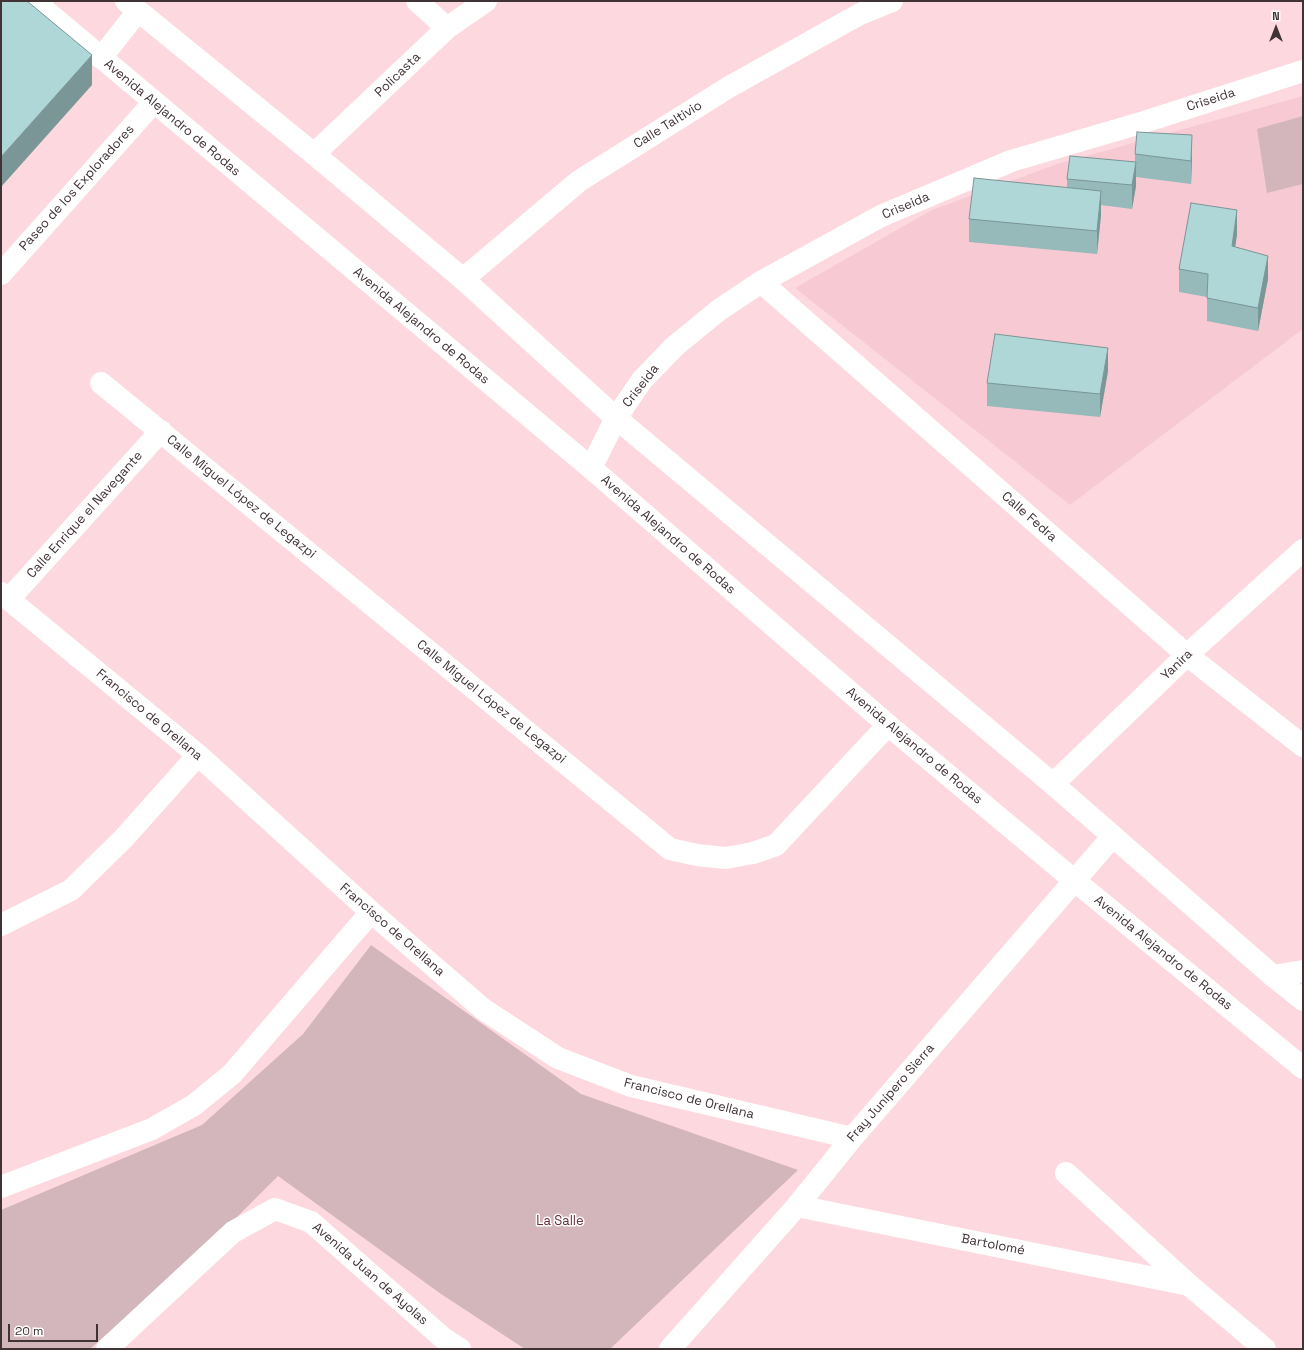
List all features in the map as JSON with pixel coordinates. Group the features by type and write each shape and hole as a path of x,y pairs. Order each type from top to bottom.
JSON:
{"street":[{"name":"Avenida Alejandro de Rodas","path":"34,1 590,468 888,725 1303,1068"},
{"path":"417,1 447,28"},
{"name":"Policasta","path":"314,154 447,28 486,1"},
{"name":"Calle Taltivio","path":"463,279 579,181 729,87 860,14 892,1"},
{"path":"101,58 132,6 314,154 463,279 616,418 1053,784 1273,976 1303,1000"},
{"name":"Criseida","path":"590,468 616,418 642,380 675,346 719,310 761,282 881,216 1011,161 1144,122 1303,71"},
{"name":"Paseo de los Exploradores","path":"1,274 154,102"},
{"name":"Calle Fedra","path":"761,282 1187,655 1303,746"},
{"name":"Calle Miguel López de Legazpi","path":"101,383 670,849 697,855 726,858 753,853 776,845 888,725"},
{"name":"Calle Enrique el Navegante","path":"5,596 161,431"},
{"name":"Yanira","path":"1053,784 1187,655 1303,550"},
{"name":"Francisco de Orellana","path":"5,596 198,755 371,912 483,1009 558,1058 631,1086 852,1138"},
{"path":"3,921 71,890 124,838 198,755"},
{"name":"Fray Junípero Sierra","path":"670,1349 797,1206 852,1138 1113,836"},
{"path":"1,1187 152,1129 194,1105 232,1074 371,912"},
{"path":"1273,976 1303,971"},
{"name":"Bartolomé","path":"1066,1173 1189,1285 1266,1349"},
{"name":"Bartolomé","path":"797,1206 1189,1285"},
{"name":"Avenida Juan de Ayolas","path":"107,1349 233,1232 275,1209 311,1222 445,1345"}],"shaded area":[{"path":"1303,96 1303,329 1070,505 795,288 932,210 1057,164"}],"green space":[{"path":"1303,116 1303,184 1267,193 1257,129"},
{"name":"La Salle","path":"371,945 581,1094 798,1170 610,1349 525,1349 441,1294 278,1176 225,1229 90,1349 1,1349 1,1210 202,1125 303,1034"}],"building":[{"path":"1,1 27,1 92,55 1,157"},
{"path":"1137,132 1192,135 1191,161 1135,154"},
{"path":"1070,156 1136,162 1132,185 1067,179"},
{"path":"974,178 1101,191 1097,231 969,219"},
{"path":"1191,203 1237,210 1232,246 1268,256 1258,308 1207,298 1208,274 1179,269"},
{"path":"995,334 1108,348 1100,394 987,383"}]}
